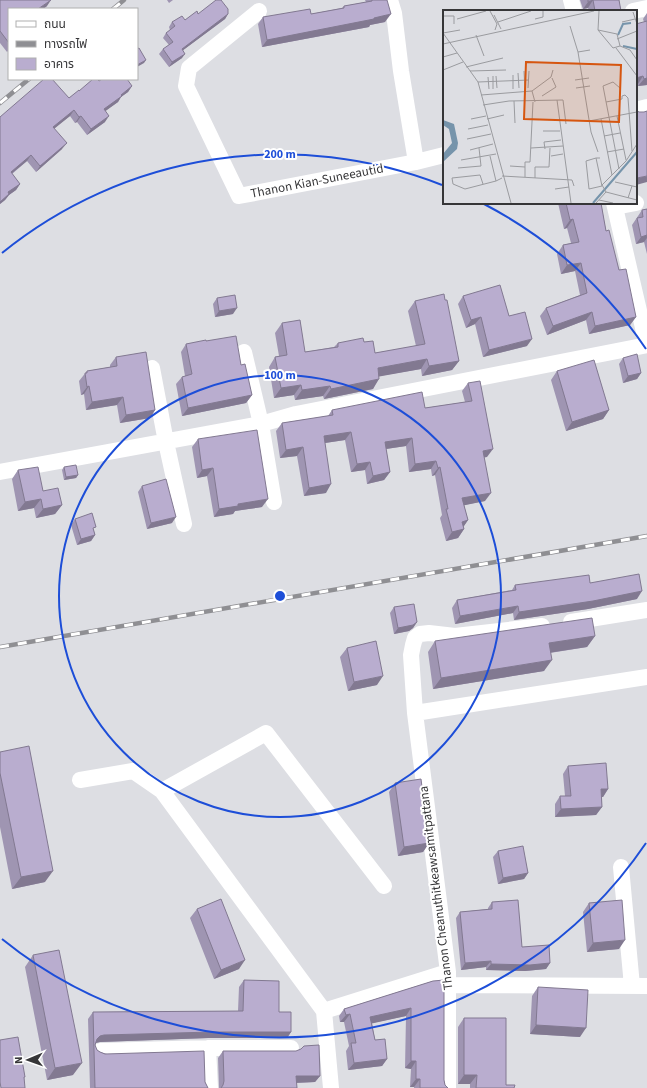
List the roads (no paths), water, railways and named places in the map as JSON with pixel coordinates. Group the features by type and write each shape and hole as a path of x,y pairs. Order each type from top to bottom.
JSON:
{"street":[{"path":"390,0 394,13 401,71 416,162"},
{"path":"571,0 574,10"},
{"path":"637,10 647,8"},
{"name":"Thanon Kian-Suneeautid","path":"259,12 189,68 186,86 239,196 416,162 443,155"},
{"path":"637,110 647,107"},
{"path":"637,203 647,201"},
{"path":"0,472 261,424 296,414 647,345 614,205 625,204"},
{"path":"244,352 261,424 274,502"},
{"path":"152,368 184,524"},
{"name":"Thanon Cheanuthitkeawsamitpattana","path":"448,1088 448,978 415,713 412,655 415,638 420,634 429,633 455,636 562,624 647,610"},
{"path":"415,713 647,677"},
{"path":"162,790 266,733 384,886"},
{"path":"80,780 133,771 162,790 324,1011 326,1088"},
{"path":"324,1011 448,978 640,986 621,867"},
{"path":"208,1048 210,1088"},
{"path":"100,1051 208,1048 291,1048"}],"railway":[{"path":"114,8 124,0"},
{"path":"0,103 28,80"},
{"path":"0,647 647,536"}]}
